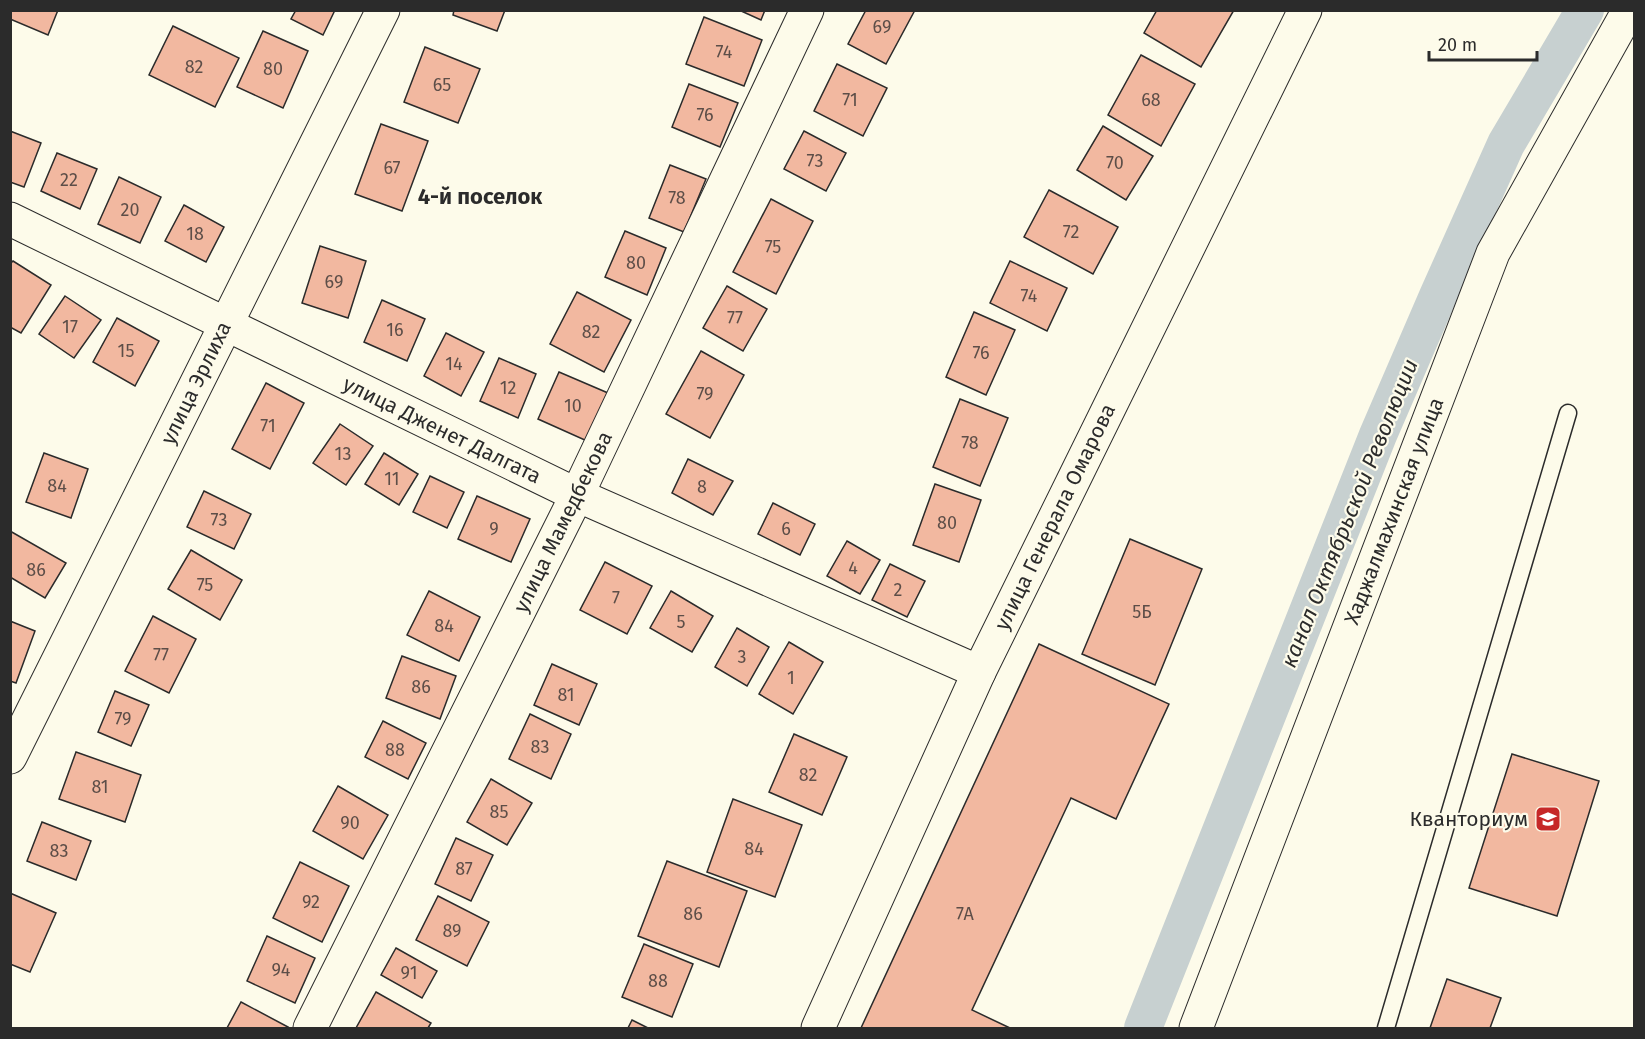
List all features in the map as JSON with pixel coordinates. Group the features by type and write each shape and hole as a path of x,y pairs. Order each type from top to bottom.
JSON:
{"street":[{"name":"улица Эрлиха","path":"10,757 383,10"},
{"name":"улица Мамедбекова","path":"310,1029 577,495 807,10"},
{"name":"улица Генерала Омарова","path":"812,1029 977,671 1298,10"},
{"name":"улица Генерала Омарова","path":"818,1029 977,671 1305,10"},
{"name":"Хаджалмахинская улица","path":"1196,1029 1493,253 1629,10"},
{"name":"улица Дженет Далгата","path":"10,219 577,495 977,671"}],"lane":[{"path":"1386,1029 1568,412"}],"building":[{"path":"10,10 58,10 48,35 10,19"},
{"path":"296,10 335,10 323,35 291,19"},
{"path":"454,10 505,10 497,31 453,15"},
{"path":"739,10 765,10 761,20"},
{"path":"866,10 915,10 886,64 848,44"},
{"path":"1157,10 1234,10 1201,67 1144,33"},
{"path":"704,17 762,40 744,86 686,64"},
{"path":"173,26 239,58 215,107 149,75"},
{"path":"263,31 308,51 283,108 237,87"},
{"path":"425,47 480,69 458,123 404,102"},
{"path":"1141,55 1195,84 1161,146 1108,115"},
{"path":"837,64 887,88 863,136 814,111"},
{"path":"689,84 738,103 720,147 672,127"},
{"path":"381,124 428,141 402,211 355,194"},
{"path":"1103,126 1153,156 1126,200 1077,170"},
{"path":"10,131 41,143 24,187 10,182"},
{"path":"804,131 846,153 826,191 784,169"},
{"path":"57,153 97,169 80,209 41,191"},
{"path":"670,165 706,179 684,232 649,218"},
{"path":"119,177 161,197 140,243 98,224"},
{"path":"1049,190 1118,227 1093,274 1024,237"},
{"path":"771,199 813,221 776,294 733,272"},
{"path":"184,205 224,227 206,262 165,241"},
{"path":"625,231 666,248 647,295 605,277"},
{"path":"320,246 366,261 348,318 302,303"},
{"path":"13,261 51,285 21,333 10,327 10,264"},
{"path":"1010,261 1067,288 1047,331 990,303"},
{"path":"727,286 767,309 743,351 703,328"},
{"path":"577,292 631,320 604,372 550,344"},
{"path":"65,296 101,320 74,358 39,334"},
{"path":"382,300 425,319 407,361 364,342"},
{"path":"974,312 1015,330 986,395 946,377"},
{"path":"117,318 159,341 135,386 93,362"},
{"path":"446,333 484,352 461,396 424,376"},
{"path":"701,351 744,375 710,438 666,414"},
{"path":"499,358 536,374 518,418 480,401"},
{"path":"559,372 608,393 587,441 538,419"},
{"path":"266,383 304,403 270,469 232,449"},
{"path":"960,399 1008,418 980,486 933,467"},
{"path":"340,424 373,446 346,485 313,463"},
{"path":"44,453 88,469 71,518 26,502"},
{"path":"384,453 418,474 399,505 365,484"},
{"path":"688,459 733,481 713,515 672,493"},
{"path":"430,476 464,492 447,528 413,512"},
{"path":"935,484 981,500 959,562 913,545"},
{"path":"204,491 251,514 234,549 187,527"},
{"path":"477,496 530,519 511,562 458,539"},
{"path":"773,503 815,524 800,555 758,534"},
{"path":"10,531 66,563 45,598 10,577"},
{"path":"1130,539 1202,569 1155,685 1082,654"},
{"path":"847,541 880,560 860,594 827,576"},
{"path":"191,550 242,580 220,620 168,589"},
{"path":"605,562 652,586 627,634 580,610"},
{"path":"890,564 925,581 907,617 872,600"},
{"path":"429,591 480,617 459,661 407,635"},
{"path":"671,591 713,616 692,652 650,628"},
{"path":"153,616 196,639 169,693 125,671"},
{"path":"10,621 35,631 16,683 10,681"},
{"path":"737,628 769,647 747,686 715,667"},
{"path":"789,642 823,662 793,714 759,694"},
{"path":"1039,644 1169,704 1116,819 1071,798 972,1010 1010,1028 861,1028"},
{"path":"402,656 456,676 440,719 386,698"},
{"path":"552,664 597,684 579,725 534,705"},
{"path":"115,691 149,705 131,746 98,732"},
{"path":"530,714 571,734 551,779 509,759"},
{"path":"383,721 426,743 408,779 365,757"},
{"path":"794,734 847,757 822,815 769,792"},
{"path":"76,752 141,775 125,822 59,799"},
{"path":"1512,754 1599,781 1557,916 1469,888"},
{"path":"491,779 532,803 507,845 467,822"},
{"path":"338,786 388,815 363,859 313,831"},
{"path":"733,799 802,825 775,897 707,872"},
{"path":"42,822 91,841 76,880 27,861"},
{"path":"456,838 493,855 471,901 435,884"},
{"path":"667,861 747,891 719,967 638,936"},
{"path":"300,862 349,886 322,942 273,918"},
{"path":"10,893 56,913 30,972 10,964"},
{"path":"438,896 489,922 467,966 416,940"},
{"path":"267,936 315,958 295,1003 247,981"},
{"path":"644,944 693,964 672,1017 622,997"},
{"path":"396,948 437,971 422,998 381,975"},
{"path":"1447,979 1501,998 1490,1028 1430,1028"},
{"path":"376,992 431,1023 428,1028 356,1028"},
{"path":"241,1002 288,1027 227,1028"},
{"path":"632,1020 648,1028 628,1028"}],"waterway":[{"name":"канал Октябрьской Революции","path":"1143,1028 1378,435 1438,296 1506,144 1585,10"}],"place":[{"name":"Кванториум","path":"1548,819"}],"district":[{"name":"4-й поселок","path":"480,196"}]}
